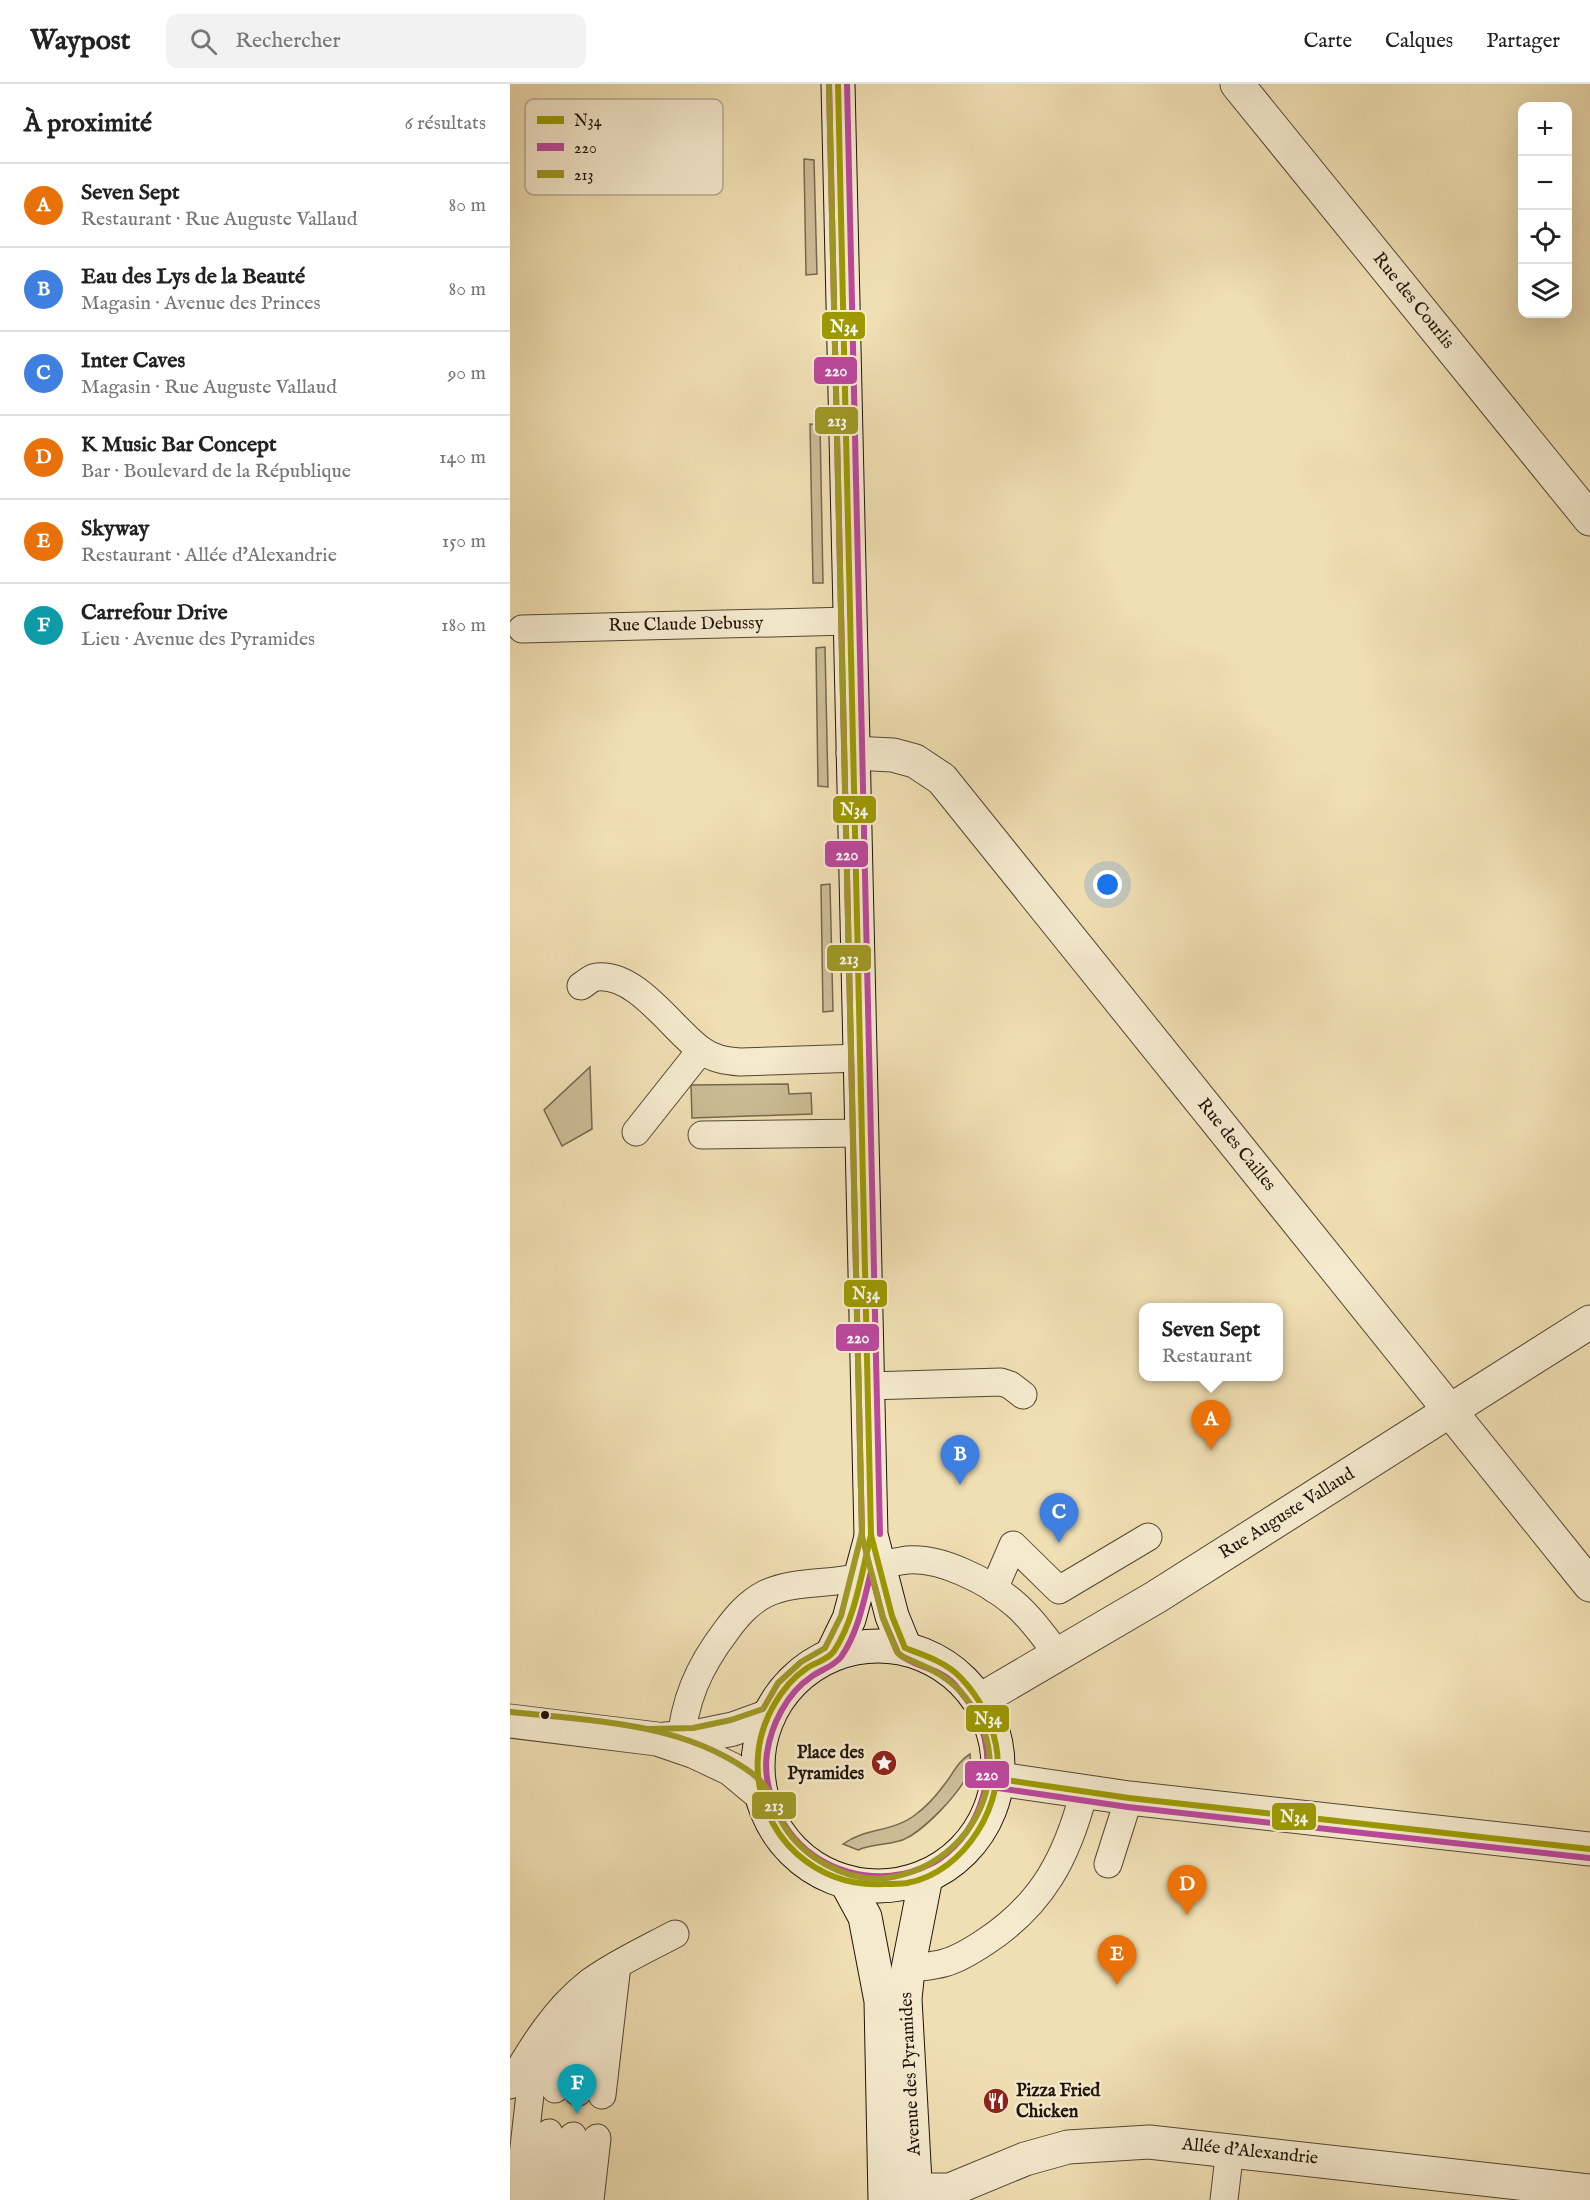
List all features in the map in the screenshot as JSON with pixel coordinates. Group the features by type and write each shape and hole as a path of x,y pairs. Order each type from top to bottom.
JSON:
{"street":[{"path":"832,1654 869,1572 871,1535 838,84"},
{"name":"Rue des Courlis","path":"1237,84 1590,519"},
{"name":"Rue des Cailles","path":"853,753 893,755 915,761 942,779 1590,1585"},
{"name":"Rue Auguste Vallaud","path":"980,1700 1155,1597 1590,1322"},
{"path":"869,1572 892,1616 905,1648"},
{"path":"868,1646 905,1648 934,1659 960,1676 980,1700 996,1738 999,1779 991,1810 975,1838 953,1861 926,1877 886,1887 846,1882 806,1863 786,1844 771,1821 761,1794 758,1754 769,1716 784,1690 806,1669 832,1654 868,1646"},
{"path":"510,1721 673,1741 733,1729 769,1716"},
{"path":"673,1741 730,1769 761,1794"},
{"path":"999,1779 1129,1798 1590,1849"},
{"name":"Avenue des Pyramides","path":"916,2195 905,2000 908,1969 926,1877"},
{"name":"Avenue des Pyramides","path":"846,1882 865,1917 880,2001 885,2200"},
{"name":"Allée d'Alexandrie","path":"916,2195 950,2190 1025,2159 1068,2147 1149,2142 1590,2192"}],"lane":[{"name":"Rue Claude Debussy","path":"522,629 850,621"},
{"path":"581,986 595,977 612,978 631,986 702,1050 723,1061 860,1058"},
{"path":"636,1132 702,1050"},
{"path":"702,1135 862,1133"},
{"path":"868,1386 1001,1382 1010,1385 1023,1395"},
{"path":"994,1589 1013,1545 1059,1590 1148,1537"},
{"path":"673,1741 702,1665 743,1609 766,1594 869,1572 902,1560 932,1562 973,1577 994,1589 1028,1617 1058,1654"},
{"path":"908,1969 945,1962 977,1947 1004,1929 1034,1901 1049,1881 1064,1854 1084,1792"},
{"path":"1108,1864 1129,1798"},
{"path":"510,2085 537,2040 564,2006 589,1983 675,1934"},
{"path":"578,2092 617,1965"},
{"path":"578,2092 589,1983"},
{"path":"564,2006 578,2092"},
{"path":"518,2200 537,2040"},
{"path":"541,2200 573,2135"},
{"path":"566,2200 573,2135"},
{"path":"573,2135 590,2200"},
{"path":"1224,2200 1230,2150"}],"shaded area":[{"path":"804,159 814,160 817,274 806,275"},
{"path":"810,424 820,425 823,583 813,583"},
{"path":"825,647 828,787 818,786 816,648"},
{"path":"830,884 833,1011 823,1012 821,885"},
{"path":"590,1067 592,1129 562,1146 544,1110"},
{"path":"788,1084 789,1094 811,1093 812,1114 692,1118 691,1085"},
{"path":"970,1754 970,1768 967,1777 941,1810 918,1830 899,1841 858,1850 843,1844 860,1835 898,1824 915,1815 934,1797 958,1764"}],"transit line":[{"name":"220","path":"829,84 862,1534"},
{"name":"213","path":"511,1712 633,1726 692,1742 719,1753 746,1769 762,1782 783,1824 802,1847 827,1865 857,1876 887,1878 919,1869 946,1853 967,1831 982,1805 989,1777 988,1747 979,1718 959,1690 939,1674 897,1652 883,1618 862,1536 829,84"},
{"name":"N34","path":"838,84 871,1535"},
{"name":"220","path":"847,84 880,1534"},
{"name":"213","path":"650,1729 693,1728 731,1720 763,1709 778,1683 801,1662 825,1648 841,1616 862,1532"},
{"name":"N34","path":"871,1535 892,1616 905,1648 942,1663 961,1678 983,1709 996,1745 998,1767 995,1789 978,1831 964,1850 947,1865 928,1876 907,1883 860,1883 837,1878 816,1868 797,1854 779,1833 766,1809 759,1783 758,1756 767,1718 788,1685 807,1668 831,1654 841,1639 857,1595 871,1535"},
{"name":"220","path":"871,1572 883,1618 898,1653 912,1662 935,1671 956,1686 977,1716 984,1736 987,1756 987,1776 977,1814 954,1847 936,1861 922,1868 904,1874 885,1876 849,1872 815,1856 800,1844 778,1813 770,1794 766,1773 769,1742 776,1721 802,1684 834,1663 847,1648 863,1605 871,1572"},
{"name":"N34","path":"999,1779 1129,1798 1590,1849"},
{"name":"220","path":"998,1788 1128,1807 1589,1858"}],"place":[{"name":"Seven Sept","path":"1211,1450"},
{"name":"Eau des Lys de la Beauté","path":"960,1485"},
{"name":"Inter Caves","path":"1059,1543"},
{"name":"Place des Pyramides","path":"884,1763"},
{"name":"K Music Bar Concept","path":"1187,1915"},
{"name":"Skyway","path":"1117,1985"},
{"name":"Pizza Fried Chicken","path":"996,2101"},
{"name":"Carrefour Drive","path":"577,2114"}]}
